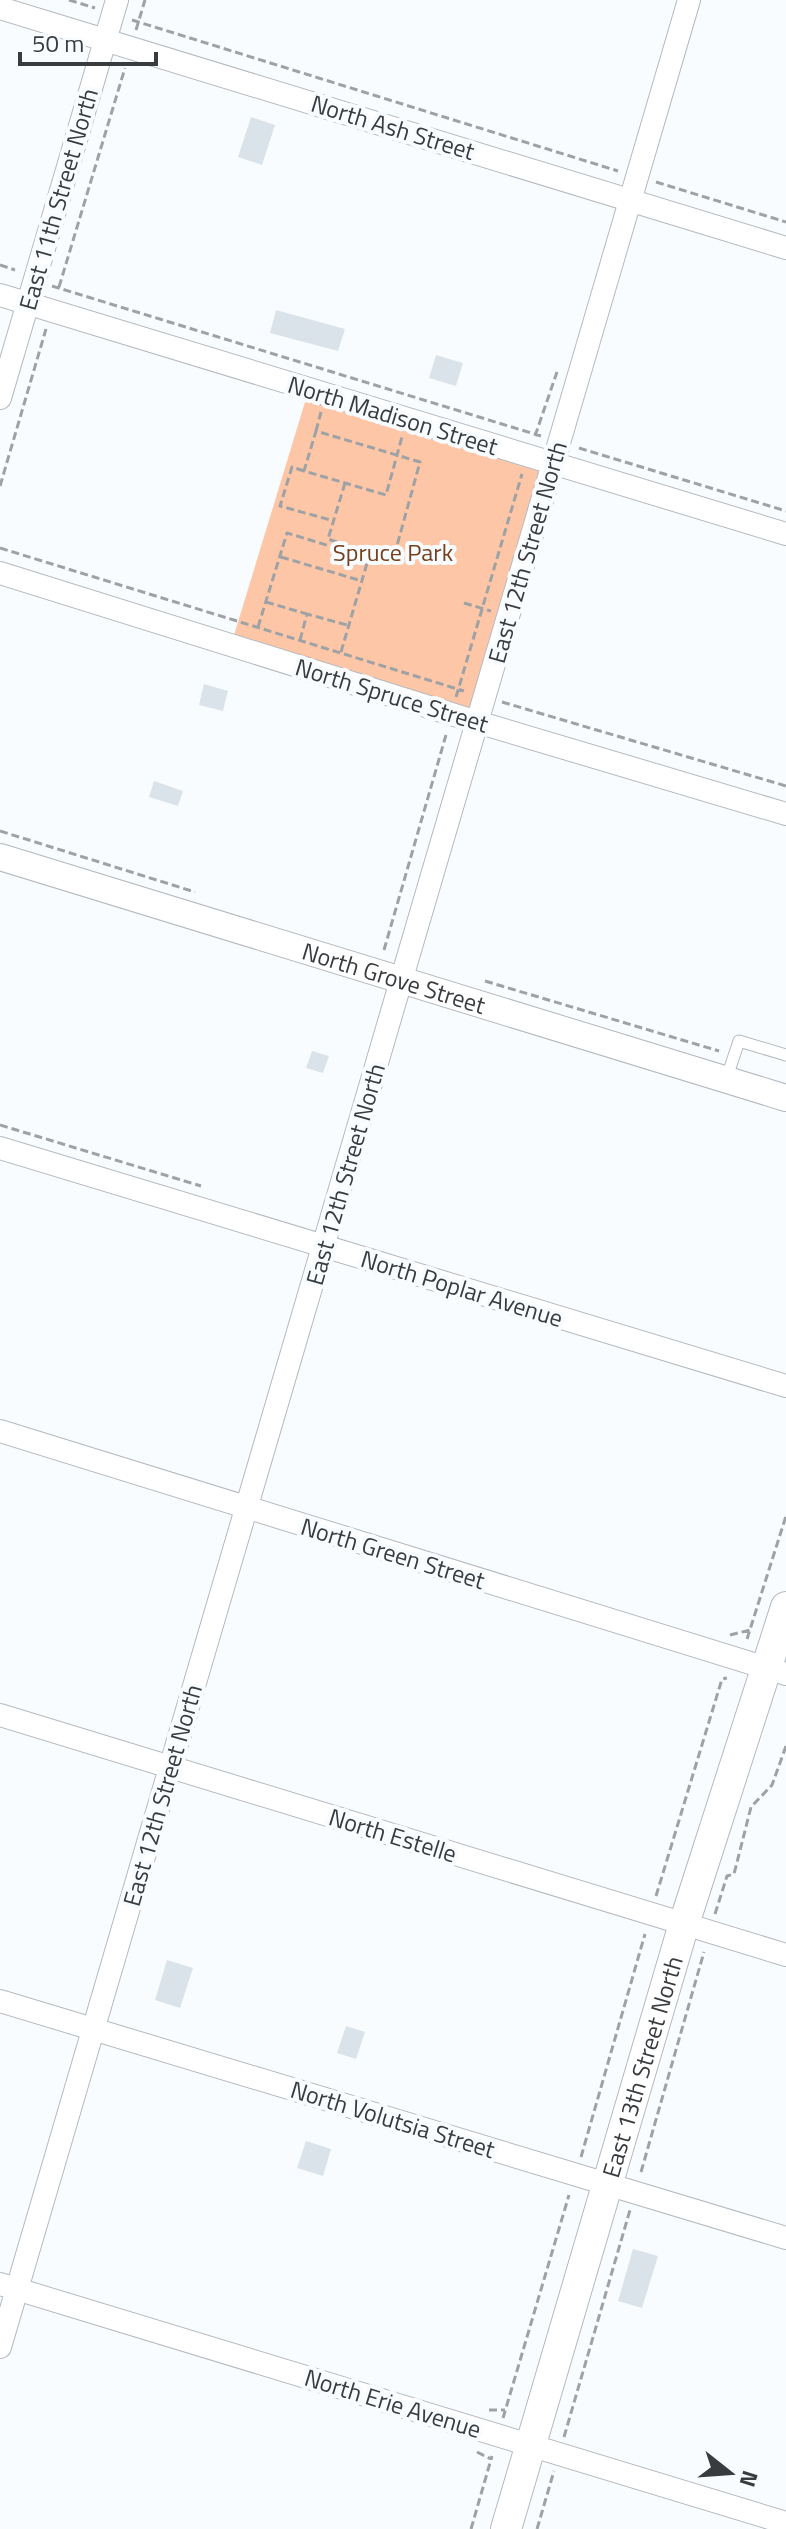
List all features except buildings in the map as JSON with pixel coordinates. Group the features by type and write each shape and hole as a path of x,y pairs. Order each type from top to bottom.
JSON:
{"main road":[{"name":"East 13th Street North","path":"506,2529 606,2183 697,1928 765,1667 786,1607"}],"street":[{"name":"East 12th Street North","path":"0,2347 8,2287 93,2029 689,0"},
{"name":"East 11th Street North","path":"0,398 115,7"},
{"name":"North Ash Street","path":"0,8 786,248"},
{"name":"North Madison Street","path":"0,295 786,534"},
{"name":"North Spruce Street","path":"0,573 477,722 786,814"},
{"name":"North Grove Street","path":"0,857 786,1098"},
{"name":"North Poplar Avenue","path":"0,1148 786,1386"},
{"name":"North Green Street","path":"0,1431 765,1667"},
{"name":"North Estelle","path":"0,1715 786,1955"},
{"name":"North Volutsia Street","path":"0,2001 786,2238"},
{"name":"North Erie Avenue","path":"8,2287 786,2523"}],"lane":[{"path":"726,1080 739,1041 786,1055"}],"path":[{"path":"69,0 115,7 139,22 786,222"},
{"path":"0,486 145,0"},
{"path":"0,265 58,288 786,511"},
{"path":"304,471 321,412"},
{"path":"316,431 420,462 393,560 328,539 345,483"},
{"path":"334,521 280,506 292,467 386,495 402,436"},
{"path":"258,627 287,533 369,558"},
{"path":"0,548 786,786"},
{"path":"341,652 370,553"},
{"path":"280,556 362,581"},
{"path":"266,602 349,625"},
{"path":"464,603 492,611"},
{"path":"300,640 307,614"},
{"path":"471,2529 543,2274 722,1679 735,1678 765,1667 786,1516"},
{"path":"537,2529 635,2192 697,1928 727,1876 734,1874 751,1807 772,1785 786,1746"}],"green space":[{"name":"Spruce Park","path":"309,389 553,464 477,722 231,645"}]}
